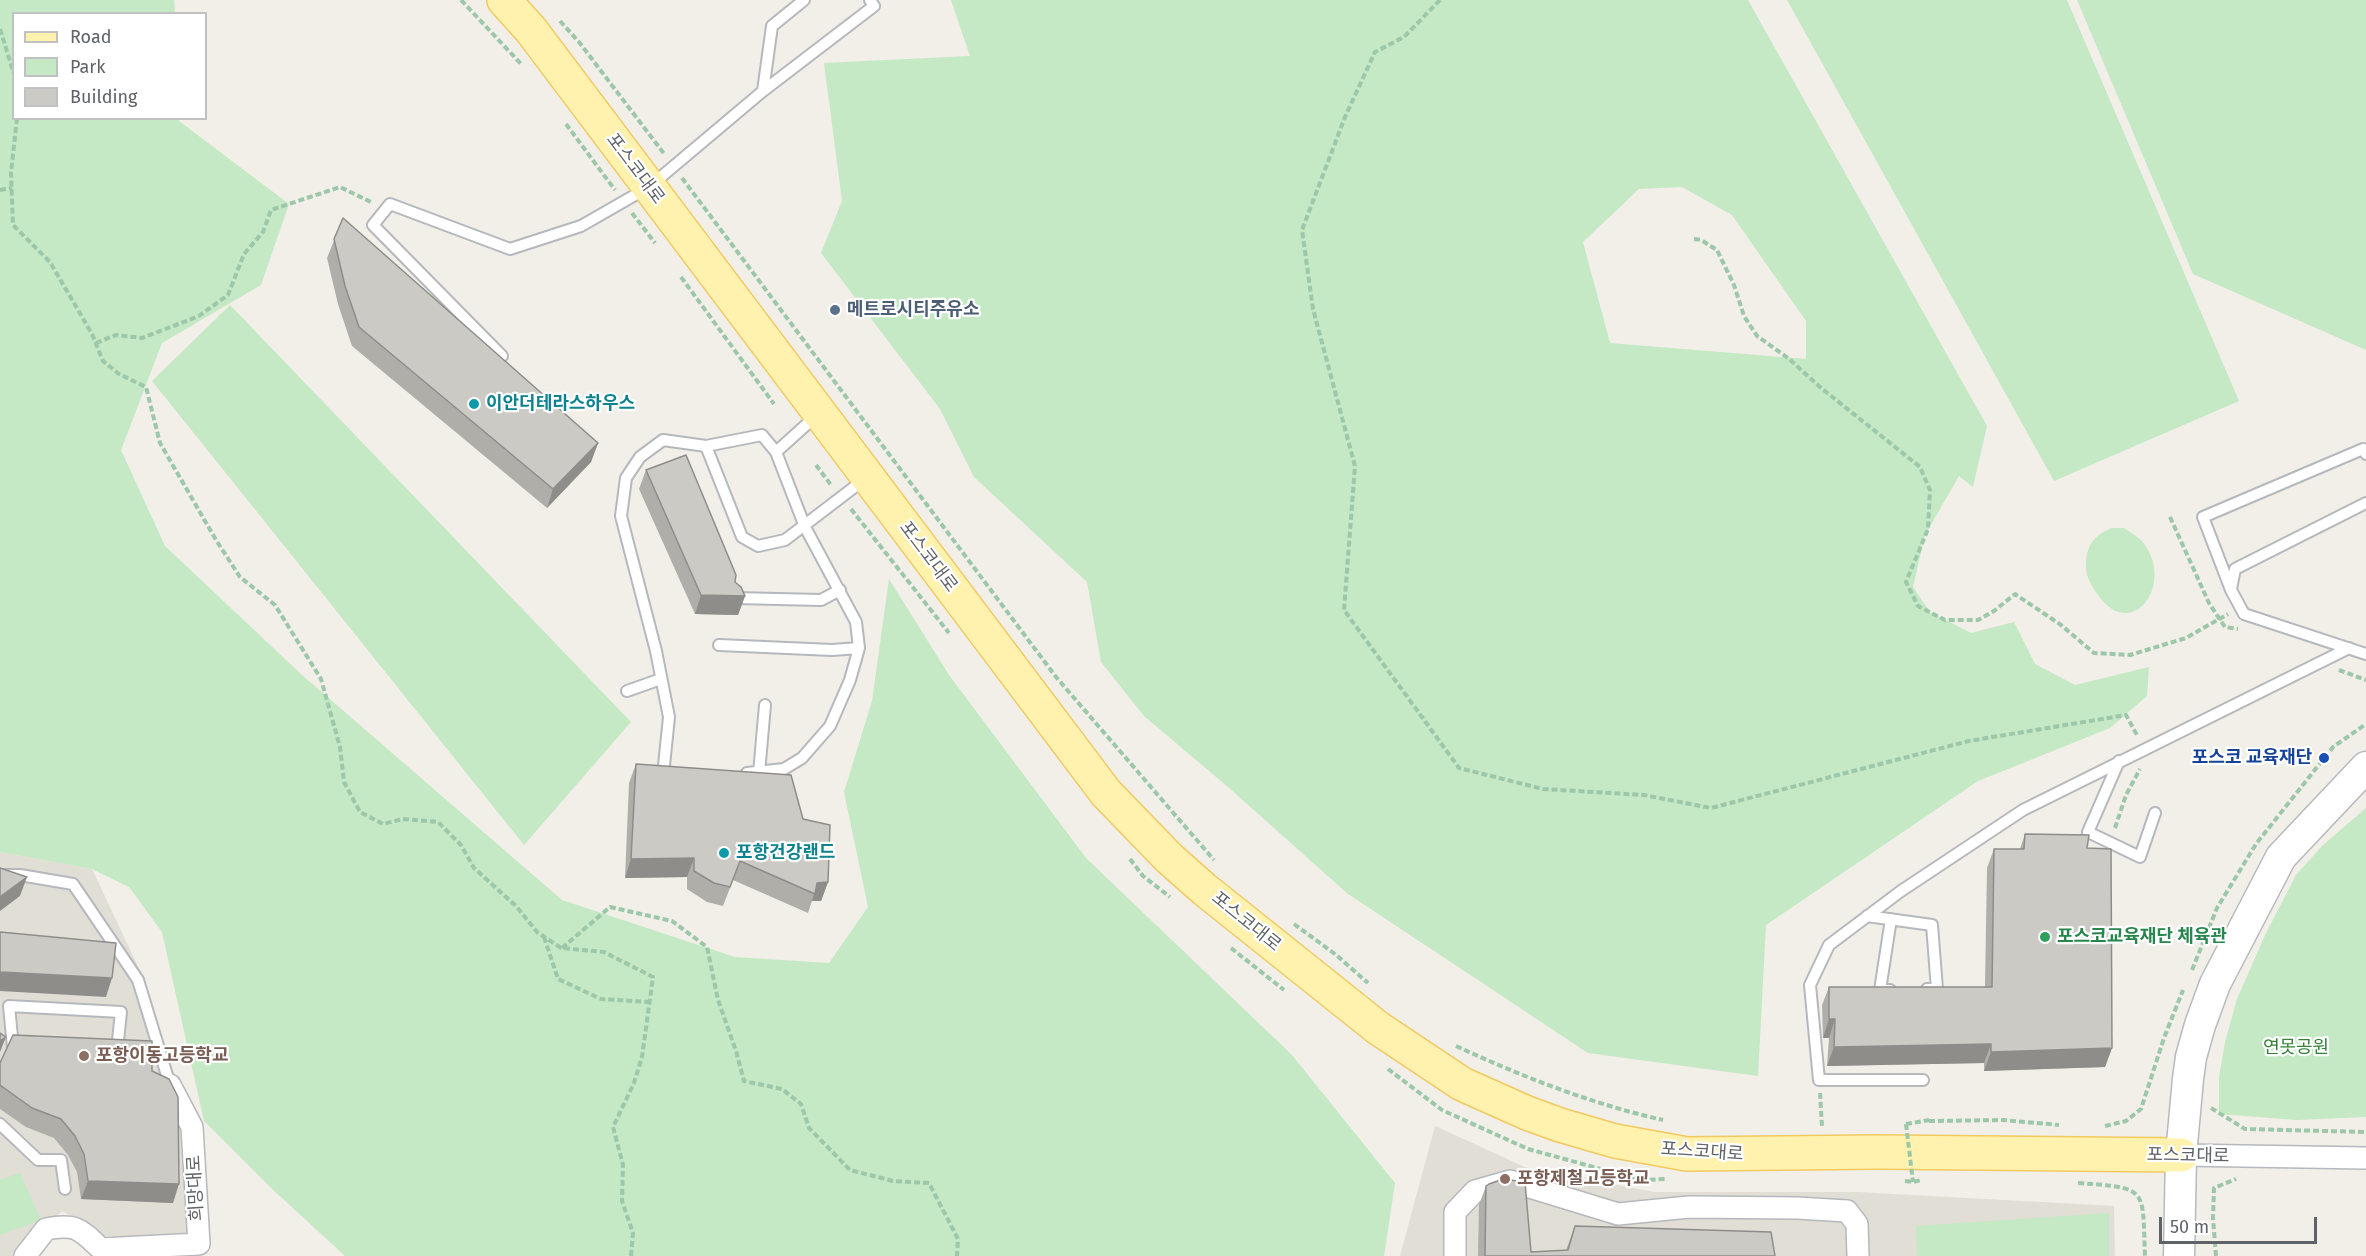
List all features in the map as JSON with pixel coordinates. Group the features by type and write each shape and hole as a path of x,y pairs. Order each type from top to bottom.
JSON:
{"main road":[{"name":"포스코대로","path":"504,0 661,177 819,414 1106,793 1204,889 1378,1028 1462,1084 1527,1113 1587,1134 1687,1154 1889,1152 2181,1155"},
{"path":"2179,1256 2181,1155 2191,1057 2216,984 2281,857 2366,767"}],"street":[{"name":"희망대로","path":"25,1256 46,1229 65,1225 81,1230 101,1249 199,1244 192,1127 170,1085"},
{"name":"포스코대로","path":"2181,1155 2366,1158"},
{"path":"1455,1256 1455,1212 1475,1191 1510,1180 1618,1214 1663,1209 1786,1208 1847,1211 1857,1224 1858,1256"}],"lane":[{"path":"763,91 772,26 804,0"},
{"path":"502,356 373,225 390,204 510,249 582,226 661,177 763,91 874,6 870,0"},
{"path":"776,452 819,414"},
{"path":"663,775 669,717 621,516 626,477 640,457 663,440 706,446 762,435 776,452 805,527 856,622 859,648 850,680 830,726 802,758 784,769 759,773 733,773"},
{"path":"706,446 742,537 758,546 785,540 868,478"},
{"path":"2366,454 2363,449 2203,517 2231,590 2244,614 2366,654"},
{"path":"2231,590 2235,569 2366,503"},
{"path":"735,598 821,600 840,590"},
{"path":"719,645 832,650 859,648"},
{"path":"1923,1080 1819,1080 1817,996 1810,985 1829,945 1867,916 2023,810 2349,648"},
{"path":"627,691 661,679"},
{"path":"759,773 765,705"},
{"path":"2119,761 2083,833 2110,842 2140,857 2155,813"},
{"path":"0,875 20,875 73,884 138,980 170,1085"},
{"path":"1867,916 1891,919 1932,925 1937,989 1874,991 1891,919"},
{"path":"9,1006 121,1012 117,1050 14,1047 9,1006"},
{"path":"0,1124 38,1161 61,1160 65,1189"}],"path":[{"path":"1440,0 1404,36 1375,52 1345,117 1302,230 1313,309 1355,466 1344,610 1459,768 1543,789 1644,795 1711,808 1969,741 2126,715 2139,737 2119,761"},
{"path":"556,17 579,42 661,177 1056,677 1220,867"},
{"path":"0,29 12,68"},
{"path":"17,120 12,225 50,262 96,343 103,361 119,374 146,387 160,443 216,540 240,577 275,605 321,679 340,747 344,782 360,812 384,824 403,819 438,822 461,845 474,868 516,906 537,932 561,948 604,952 653,977 642,1057 634,1083 613,1127 622,1165 622,1201 633,1233 631,1256"},
{"path":"96,343 116,335 142,338 199,316 228,295 244,254 263,232 272,210 340,187 386,209"},
{"path":"0,190 12,188"},
{"path":"1694,239 1701,240 1717,250 1734,285 1744,316 1757,336 1788,358 1920,467 1930,490 1928,530 1906,582 1918,606 1945,620 1978,620 1994,611 2015,594 2061,625 2094,653 2130,655 2186,638 2220,620 2239,606"},
{"path":"816,465 831,485"},
{"path":"2110,842 2126,795 2145,759"},
{"path":"561,948 610,907 672,921 707,947 718,1000 744,1081 782,1089 801,1104 809,1128 850,1170 893,1181 928,1183 958,1239 957,1256"},
{"path":"1291,921 1335,954 1369,984"},
{"path":"544,937 558,979 601,999 649,1002"},
{"path":"1451,1044 1505,1069 1620,1110 1666,1121"},
{"path":"1819,1080 1822,1127"},
{"path":"2212,1101 2211,1108 2245,1129 2366,1132"},
{"path":"1923,1128 1929,1120"},
{"path":"1895,1124 1929,1120 2002,1120 2061,1125"},
{"path":"2097,1128 2126,1120"},
{"path":"1906,1124 1913,1182"},
{"path":"1903,1130 1913,1129"},
{"path":"1903,1176 1924,1175"},
{"path":"2216,1256 2213,1218 2214,1188 2233,1179 2242,1178"},
{"path":"2069,1182 2114,1185 2136,1192 2143,1201 2145,1256"}],"shaded area":[{"name":"포항이동고등학교","path":"0,852 92,869 143,977 182,1099 191,1237 104,1236 62,1211 12,1256 0,1256"},
{"name":"포항제철고등학교","path":"1435,1126 1525,1167 1654,1192 1858,1192 2114,1206 2115,1256 1400,1256"}],"green space":[{"path":"0,0 174,0 175,12 12,12 12,120 179,120 289,204 261,285 162,343 121,450 165,546 302,675 562,900 735,957 829,963 868,907 844,792 872,701 889,579 949,675 1086,858 1292,1055 1395,1183 1384,1256 345,1256 270,1187 204,1121 162,932 129,887 92,869 0,852"},
{"path":"951,0 1748,0 1987,426 1973,487 1959,476 1925,535 1913,587 1930,612 1971,633 2014,622 2035,664 2075,685 2149,667 2147,696 2110,728 1978,781 1766,925 1758,1076 1588,1053 1348,894 1144,716 1101,662 1087,582 974,477 940,409 821,253 842,201 824,63 970,56","holes":["1682,187 1732,215 1806,321 1806,359 1610,343 1583,242 1639,189"]},
{"path":"1787,0 2067,0 2239,401 2054,481"},
{"path":"2077,0 2366,0 2366,350 2193,274"},
{"path":"230,305 631,722 524,845 152,381"},
{"path":"2112,528 2124,528 2138,538 2145,545 2153,561 2155,577 2152,592 2145,603 2135,611 2123,613 2111,608 2098,595 2087,575 2086,561 2091,544 2097,537"},
{"name":"연못공원","path":"2366,808 2366,1117 2297,1120 2219,1114 2219,1077 2225,1042 2237,999 2266,933 2296,875 2322,846"},
{"path":"20,1173 41,1220 0,1235 0,1180"},
{"path":"2109,1213 2109,1256 1917,1256 1916,1226"}],"building":[{"name":"이안더테라스하우스","path":"343,218 598,443 553,489 359,327 345,286 334,239"},
{"path":"686,455 736,575 735,582 741,587 745,596 701,595 646,470"},
{"name":"포항건강랜드","path":"636,764 791,775 803,819 830,825 828,882 817,883 815,894 740,861 730,887 714,883 694,871 694,858 631,859"},
{"name":"포스코교육재단 체육관","path":"2025,834 2089,835 2087,848 2111,849 2112,1048 1991,1052 1991,1044 1834,1047 1835,1019 1829,1019 1829,987 1992,987 1994,849 2024,849"},
{"path":"0,868 27,877 0,897"},
{"path":"0,932 116,943 112,978 0,972"},
{"path":"0,1033 6,1037 0,1041"},
{"name":"포항이동고등학교","path":"13,1035 152,1041 152,1071 169,1079 178,1097 179,1184 88,1181 84,1154 75,1136 61,1119 32,1108 0,1085 0,1063"},
{"path":"1503,1179 1525,1182 1531,1252 1568,1250 1575,1226 1771,1232 1775,1256 1485,1256 1486,1186"}],"place":[{"name":"메트로시티주유소","path":"835,310"},
{"name":"이안더테라스하우스","path":"474,404"},
{"name":"포스코 교육재단","path":"2324,758"},
{"name":"포항건강랜드","path":"724,853"},
{"name":"포스코교육재단 체육관","path":"2045,937"},
{"name":"포항이동고등학교","path":"84,1056"},
{"name":"포항제철고등학교","path":"1505,1179"}]}
